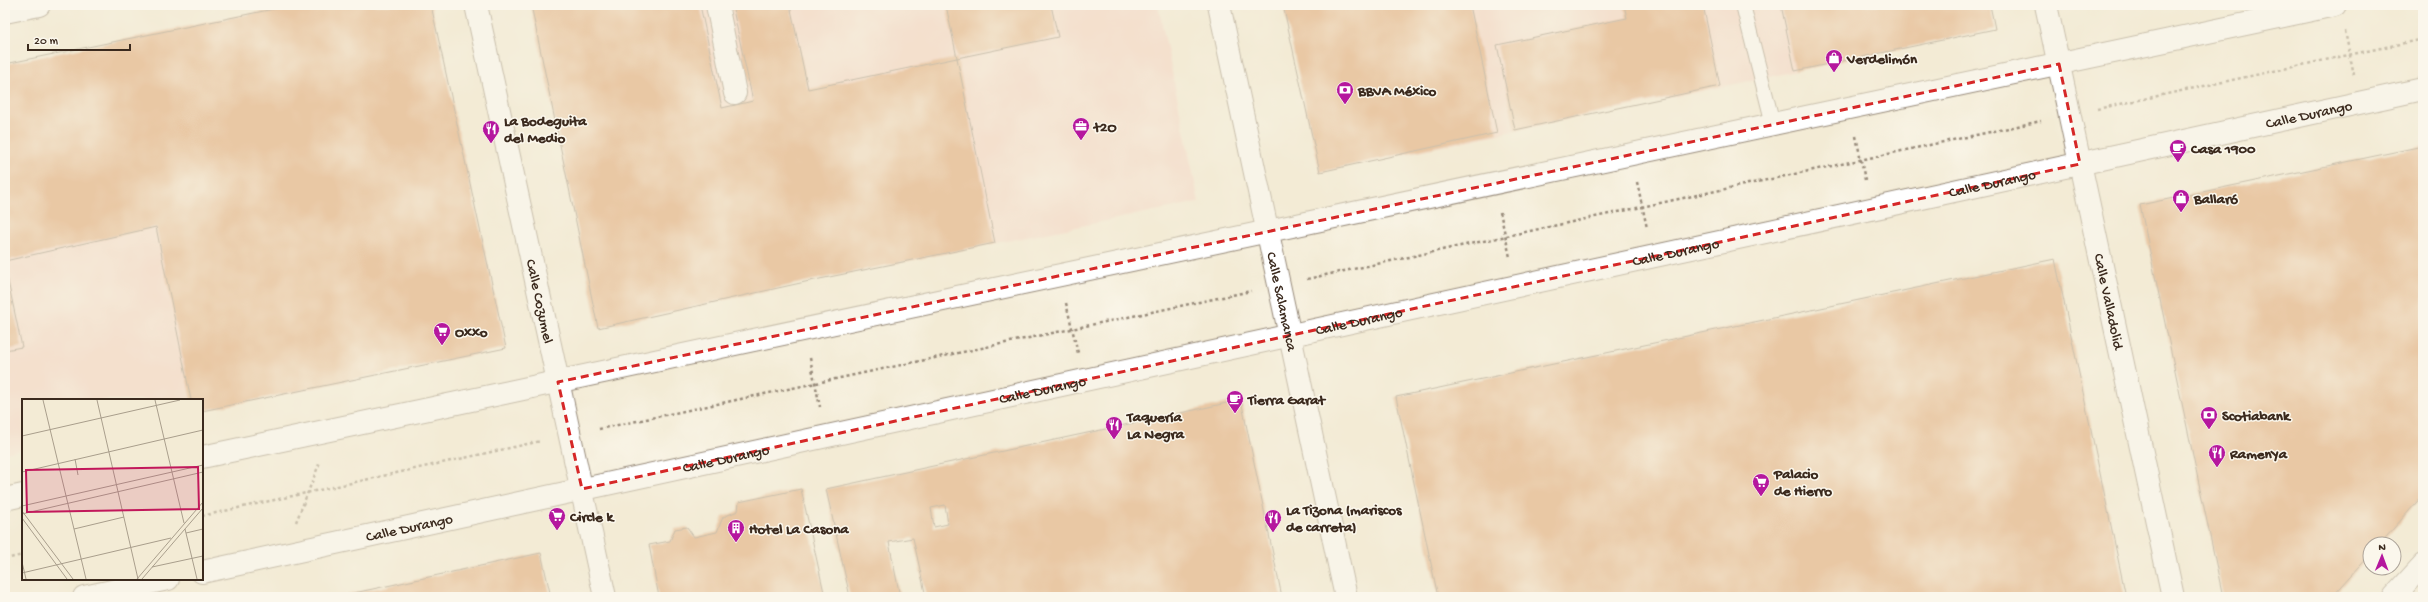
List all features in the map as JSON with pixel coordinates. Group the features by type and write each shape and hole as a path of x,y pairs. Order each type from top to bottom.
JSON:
{"main road":[{"path":"5,12 39,5"},
{"name":"Calle Cozumel","path":"476,5 605,597"},
{"path":"717,5 735,93"},
{"name":"Calle Salamanca","path":"1219,5 1346,597"},
{"name":"Calle Valladolid","path":"2046,5 2172,597"},
{"path":"203,457 2336,5"},
{"name":"Calle Durango","path":"203,572 2423,89"},
{"path":"5,499 22,495"},
{"path":"2394,597 2423,565"},
{"path":"84,597 163,580"}],"lane":[{"path":"1744,5 1773,124"}],"path":[{"path":"2344,26 2360,103"},
{"path":"203,516 308,494 570,435 1862,161 2423,39"},
{"path":"1850,108 1871,209"},
{"path":"1631,154 1654,256"},
{"path":"1493,184 1516,286"},
{"path":"1059,276 1085,380"},
{"path":"803,330 816,383 826,437"},
{"path":"282,554 308,494 332,429"},
{"path":"5,559 22,555"}],"highlighted area":[{"path":"2059,64 2080,164 582,489 558,382"}],"shaded area":[{"path":"293,5 431,5 506,348 203,411 203,399 22,399 22,449 5,453 5,64"},
{"path":"531,5 1158,5 1199,202 805,282 599,328"},
{"path":"1283,5 1990,5 1995,29 1320,172"}],"building":[{"path":"293,5 431,5 506,348 203,411 203,399 191,399 156,227 5,261 5,64"},
{"path":"531,5 700,5 722,108 753,101 732,5 790,5 808,89 957,58 995,243 805,282 598,328"},
{"path":"946,5 1051,5 1058,37 957,58"},
{"path":"1283,5 1470,5 1497,133 1320,172"},
{"path":"1624,5 1703,5 1720,86 1515,130 1497,45 1627,18"},
{"path":"1781,5 1990,5 1995,29 1795,71"},
{"path":"2423,146 2423,495 2387,536 2362,536 2362,564 2332,597 2223,597 2140,205"},
{"name":"Palacio de Hierro","path":"2055,259 2126,597 1438,597 1396,397"},
{"path":"5,267 22,347 5,350"},
{"path":"1241,400 1282,597 926,597 913,538 889,542 900,597 850,597 826,489","holes":["945,505 948,524 934,527 931,508"]},
{"name":"Hotel La Casona","path":"801,489 825,597 659,597 649,545 670,541 675,529 687,527 694,537 717,532 723,517 738,511 739,502"},
{"path":"541,553 551,597 340,597 340,596"}],"place":[{"name":"Verdelimón","path":"1834,73"},
{"name":"BBVA México","path":"1345,105"},
{"name":"t2O","path":"1081,141"},
{"name":"La Bodeguita del Medio","path":"491,144"},
{"name":"Casa 1900","path":"2178,163"},
{"name":"Ballaró","path":"2181,213"},
{"name":"Oxxo","path":"442,346"},
{"name":"Tierra Garat","path":"1235,414"},
{"name":"Scotiabank","path":"2209,430"},
{"name":"Taquería La Negra","path":"1114,440"},
{"name":"RamenYa","path":"2217,468"},
{"name":"Palacio de Hierro","path":"1761,497"},
{"name":"Circle k","path":"557,531"},
{"name":"La Tizona (mariscos de carreta)","path":"1273,533"},
{"name":"Hotel La Casona","path":"736,543"}]}
